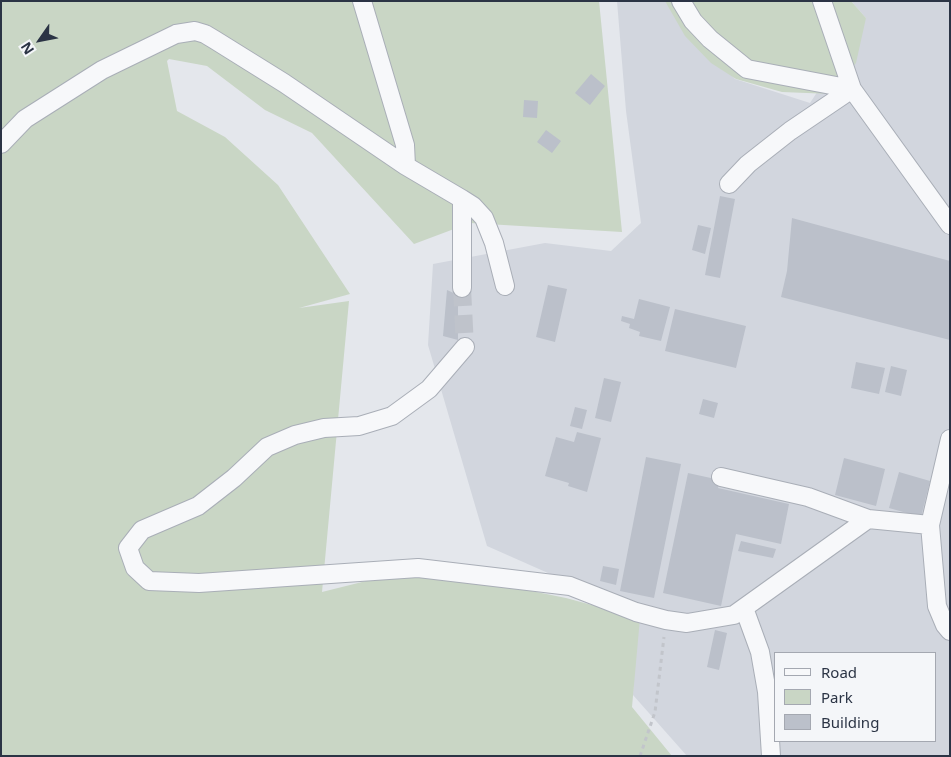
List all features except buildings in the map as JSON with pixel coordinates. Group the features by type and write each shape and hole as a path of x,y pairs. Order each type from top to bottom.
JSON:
{"lane":[{"path":"362,1 405,145 406,166"},
{"path":"681,1 693,21 710,39 747,69 852,89"},
{"path":"822,1 852,89 950,225"},
{"path":"1,144 25,120 102,70 176,34 195,31 210,37 284,83 406,166 473,206 484,218 494,243 505,286"},
{"path":"729,184 748,164 852,89"},
{"path":"462,199 462,288"},
{"path":"465,347 428,390 392,416 359,426 324,428 295,435 267,447 234,478 198,506 142,530 128,548 135,568 149,581 199,583 418,568 570,586 636,612 687,623 734,615 868,519"},
{"path":"950,439 930,526 936,606 950,631"},
{"path":"721,477 808,497 868,519 930,526"},
{"path":"744,608 760,652 767,692 771,756"}],"path":[{"path":"640,756 655,712 666,620"}],"shaded area":[{"path":"617,1 665,1 735,79 810,103 866,18 851,1 950,1 950,756 687,756 633,695 636,612 487,546 428,345 433,264 545,243 611,251 641,223 626,111"}],"green space":[{"path":"1,1 599,1 622,232 470,223 414,244 312,133 265,110 207,66 169,59 167,61 177,111 225,137 278,185 350,294 299,308 349,301 322,592 418,568 566,598 640,618 632,707 672,756 1,756"},
{"path":"665,1 851,1 866,18 856,63 831,94 782,92 736,79 711,63 685,36"}],"tunnel":[{"path":"462,288 465,347"}]}
